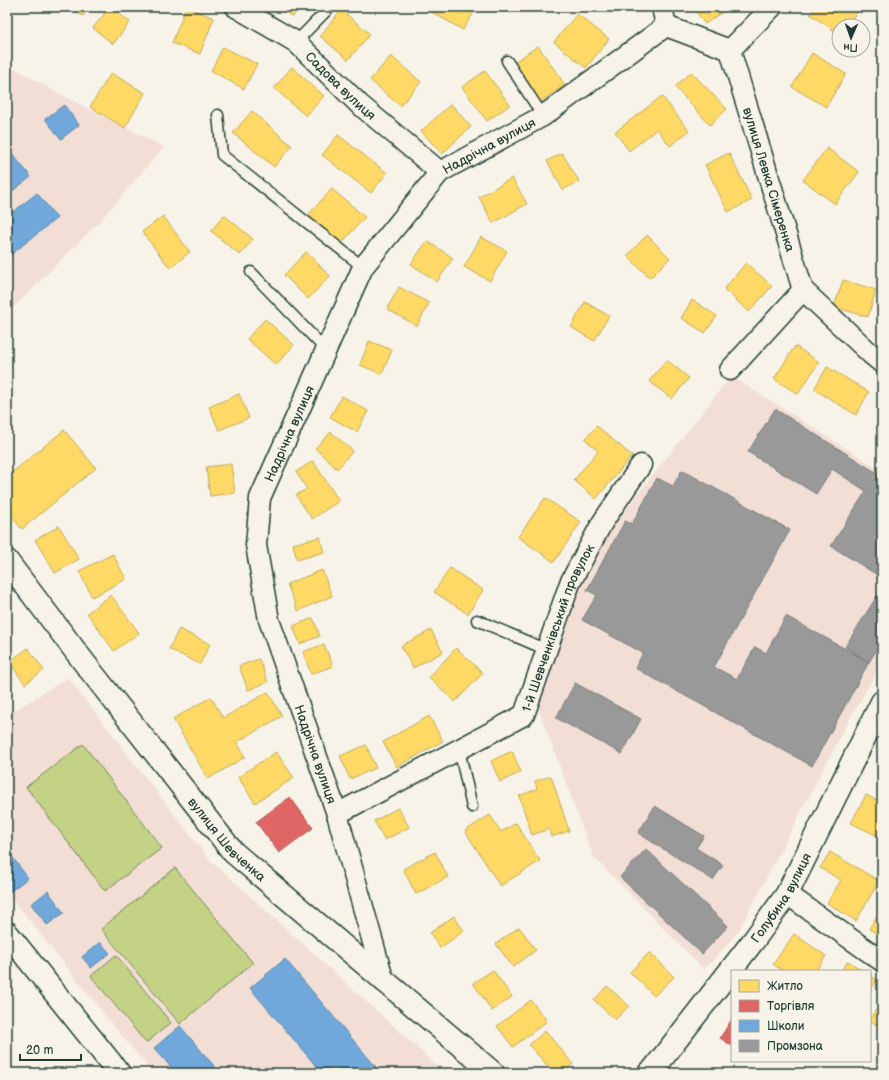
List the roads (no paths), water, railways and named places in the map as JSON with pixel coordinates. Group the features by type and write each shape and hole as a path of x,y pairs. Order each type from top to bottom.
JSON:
{"street":[{"name":"Садова вулиця","path":"236,7 296,42 359,104 440,172"},
{"path":"664,16 730,50 772,7"},
{"name":"Надрічна вулиця","path":"384,982 337,814 269,620 256,545 260,498 363,267 440,172 543,116 664,16"},
{"name":"вулиця Левка Сімеренка","path":"730,50 803,290 871,354 882,362"},
{"path":"730,370 803,290"},
{"name":"1-й Шевченківський провулок","path":"337,814 524,715 570,583 602,523 641,465"},
{"name":"вулиця Шевченка","path":"7,562 87,667 233,852 384,982 493,1073"},
{"name":"Голубина вулиця","path":"731,970 787,894 882,702"},
{"path":"787,894 882,961"},
{"path":"7,933 119,1073"},
{"name":"Голубина вулиця","path":"653,1072 731,970"}],"lane":[{"path":"296,42 330,7"},
{"path":"507,61 543,116"},
{"path":"218,115 222,155 363,267"},
{"path":"251,272 326,350"},
{"path":"477,620 547,650"},
{"path":"459,749 472,807"}]}
